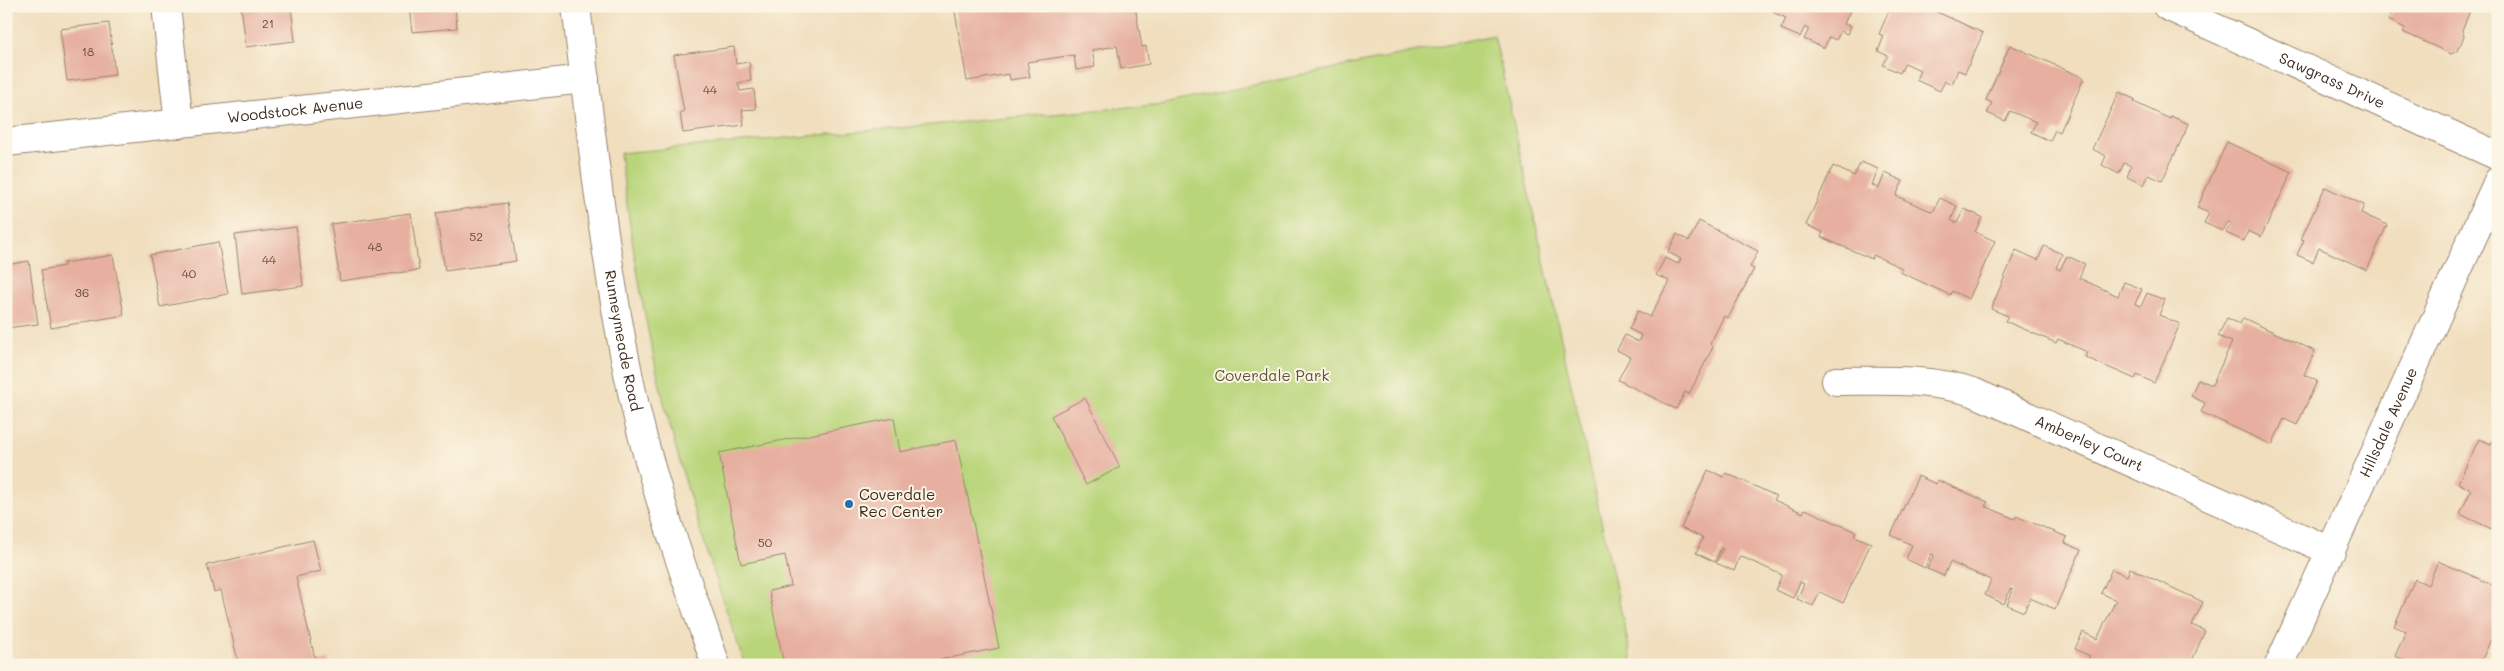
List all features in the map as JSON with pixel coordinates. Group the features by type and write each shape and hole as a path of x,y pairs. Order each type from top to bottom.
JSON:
{"street":[{"path":"166,6 179,124"},
{"name":"Runneymeade Road","path":"576,6 617,308 630,384 657,485 716,665"},
{"name":"Sawgrass Drive","path":"2167,6 2498,156"},
{"name":"Woodstock Avenue","path":"6,142 585,80"},
{"name":"Hillsdale Avenue","path":"2279,665 2498,181"},
{"name":"Amberley Court","path":"1836,380 1916,380 1945,384 1974,392 2331,551"}],"green space":[{"name":"Coverdale Park","path":"1494,35 1633,665 745,665 683,475 663,398 639,282 620,153 1163,104"}],"building":[{"path":"241,6 291,6 295,41 246,47"},
{"path":"409,6 455,6 457,28 412,32"},
{"path":"954,6 1135,6 1142,47 1146,46 1149,64 1121,69 1117,46 1092,50 1095,67 1076,70 1074,55 1027,62 1030,77 1010,80 1009,74 967,81"},
{"path":"1777,6 1852,6 1844,24 1851,26 1847,34 1841,31 1836,40 1829,37 1824,48 1804,39 1809,29 1805,27 1800,37 1781,29 1786,18 1774,13"},
{"path":"1891,6 1924,6 1983,33 1965,73 1958,70 1952,84 1945,81 1940,91 1916,80 1920,70 1905,63 1900,73 1883,65 1888,56 1878,51 1884,36 1879,34"},
{"path":"2395,6 2405,6 2413,10 2415,6 2472,6 2462,30 2464,36 2458,51 2451,54 2403,32 2405,28 2388,20"},
{"path":"109,23 115,75 67,81 60,29"},
{"path":"2010,45 2084,78 2060,132 2055,130 2050,141 2031,132 2036,122 2010,111 2005,121 1987,113 1992,103 1986,100"},
{"path":"734,47 736,64 749,62 751,81 738,83 740,91 754,89 756,109 742,110 744,125 683,133 680,112 684,112 674,55"},
{"path":"2119,92 2136,100 2134,102 2170,119 2171,116 2189,124 2162,181 2149,175 2144,185 2127,177 2131,166 2124,163 2119,174 2102,165 2106,156 2092,149"},
{"path":"2227,142 2292,172 2261,237 2248,231 2244,241 2226,233 2231,223 2227,222 2222,231 2204,223 2209,213 2197,208"},
{"path":"1861,162 1878,169 1872,185 1879,188 1885,173 1903,181 1896,196 1933,212 1940,198 1957,206 1951,220 1957,223 1964,209 1982,217 1975,232 1995,241 1969,299 1952,291 1950,295 1900,272 1902,268 1873,255 1872,259 1821,237 1823,232 1806,225 1833,166 1854,176"},
{"path":"2325,187 2364,205 2361,213 2387,225 2367,270 2319,248 2313,262 2297,255 2304,240 2301,239"},
{"path":"507,203 516,261 445,271 436,213"},
{"path":"411,213 419,270 340,281 331,224"},
{"path":"1699,221 1758,251 1750,267 1754,269 1728,318 1724,316 1710,344 1713,347 1689,394 1685,392 1676,409 1618,380 1630,357 1617,350 1625,335 1638,342 1641,335 1629,329 1638,311 1650,317 1669,281 1656,275 1665,258 1678,264 1681,259 1668,252 1677,234 1689,241"},
{"path":"296,227 303,286 242,294 235,235"},
{"path":"218,242 228,294 160,307 150,255"},
{"path":"2044,246 2062,254 2056,268 2060,270 2067,256 2085,264 2079,278 2118,296 2124,282 2142,289 2135,304 2141,306 2147,293 2165,300 2159,315 2180,324 2154,383 2137,375 2135,379 2085,357 2087,352 2058,339 2056,343 2005,321 2008,316 1991,309 2016,250 2038,260"},
{"path":"113,255 124,315 51,328 41,270 64,266 64,263"},
{"path":"29,261 38,324 6,328 6,265"},
{"path":"2227,318 2240,324 2243,318 2315,351 2304,375 2317,381 2297,425 2284,419 2272,445 2201,412 2205,403 2191,396 2198,379 2212,385 2232,342 2218,336"},
{"path":"1085,398 1120,467 1086,485 1051,416"},
{"name":"Coverdale Rec Center","path":"894,418 900,452 956,440 999,648 914,665 784,665 769,591 791,586 785,555 741,564 719,453"},
{"path":"2498,430 2498,532 2460,514 2471,490 2458,483 2479,439 2491,444"},
{"path":"1708,470 1724,477 1726,473 1776,496 1774,500 1803,513 1805,509 1856,532 1854,536 1871,543 1843,603 1820,592 1813,606 1797,599 1804,584 1800,582 1793,598 1775,590 1782,575 1740,556 1734,571 1716,563 1723,549 1721,548 1715,562 1696,553 1703,538 1681,528"},
{"path":"1918,476 1936,484 1937,480 1988,502 1985,506 2015,519 2016,516 2067,537 2065,543 2081,550 2055,609 2030,598 2024,612 2007,605 2013,590 2010,589 2004,604 1985,595 1991,580 1950,562 1944,576 1927,569 1934,555 1931,554 1925,568 1906,559 1912,545 1891,535"},
{"path":"313,540 321,571 296,577 316,663 329,660 330,665 239,665 221,590 214,592 207,565"},
{"path":"2438,561 2498,587 2498,624 2481,662 2486,665 2415,665 2395,656 2406,631 2394,626 2415,579 2428,585"},
{"path":"2130,568 2203,602 2192,625 2205,631 2190,665 2095,665 2087,661 2090,656 2075,649 2083,632 2097,639 2116,600 2101,593 2112,569 2127,576"}],"place":[{"name":"Coverdale Rec Center","path":"849,504"}]}
